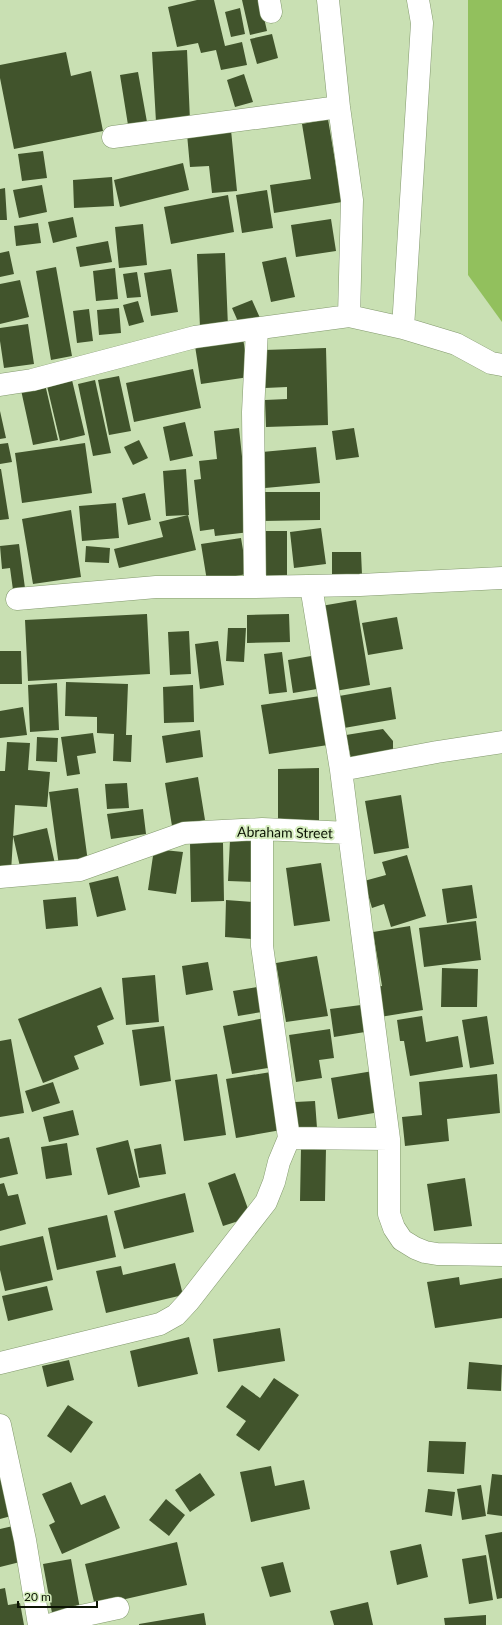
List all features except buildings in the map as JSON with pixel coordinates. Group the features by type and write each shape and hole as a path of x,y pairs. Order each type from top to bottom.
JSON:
{"street":[{"path":"328,0 352,200 349,316"},
{"path":"403,328 422,23 418,0"},
{"path":"113,137 340,107"},
{"path":"0,386 32,380 195,337 349,316 403,328 456,344 491,363 502,365"},
{"path":"255,587 253,412 257,329"},
{"path":"17,599 156,587 311,586 502,578"},
{"name":"Abraham Street","path":"0,877 80,870 184,832 262,829 349,833 341,770 311,586"},
{"path":"341,770 437,752 502,742"},
{"path":"0,1363 160,1324 176,1315 189,1301 266,1202 274,1182 279,1162 289,1138 262,946 262,829"},
{"path":"349,833 389,1139 389,1214 394,1228 402,1240 416,1248 431,1253 502,1255"},
{"path":"289,1138 389,1139"},
{"path":"0,1425 25,1540 39,1625"},
{"path":"49,1625 72,1618 118,1608"}],"shaded area":[{"path":"468,0 502,0 502,322 468,275"}]}
